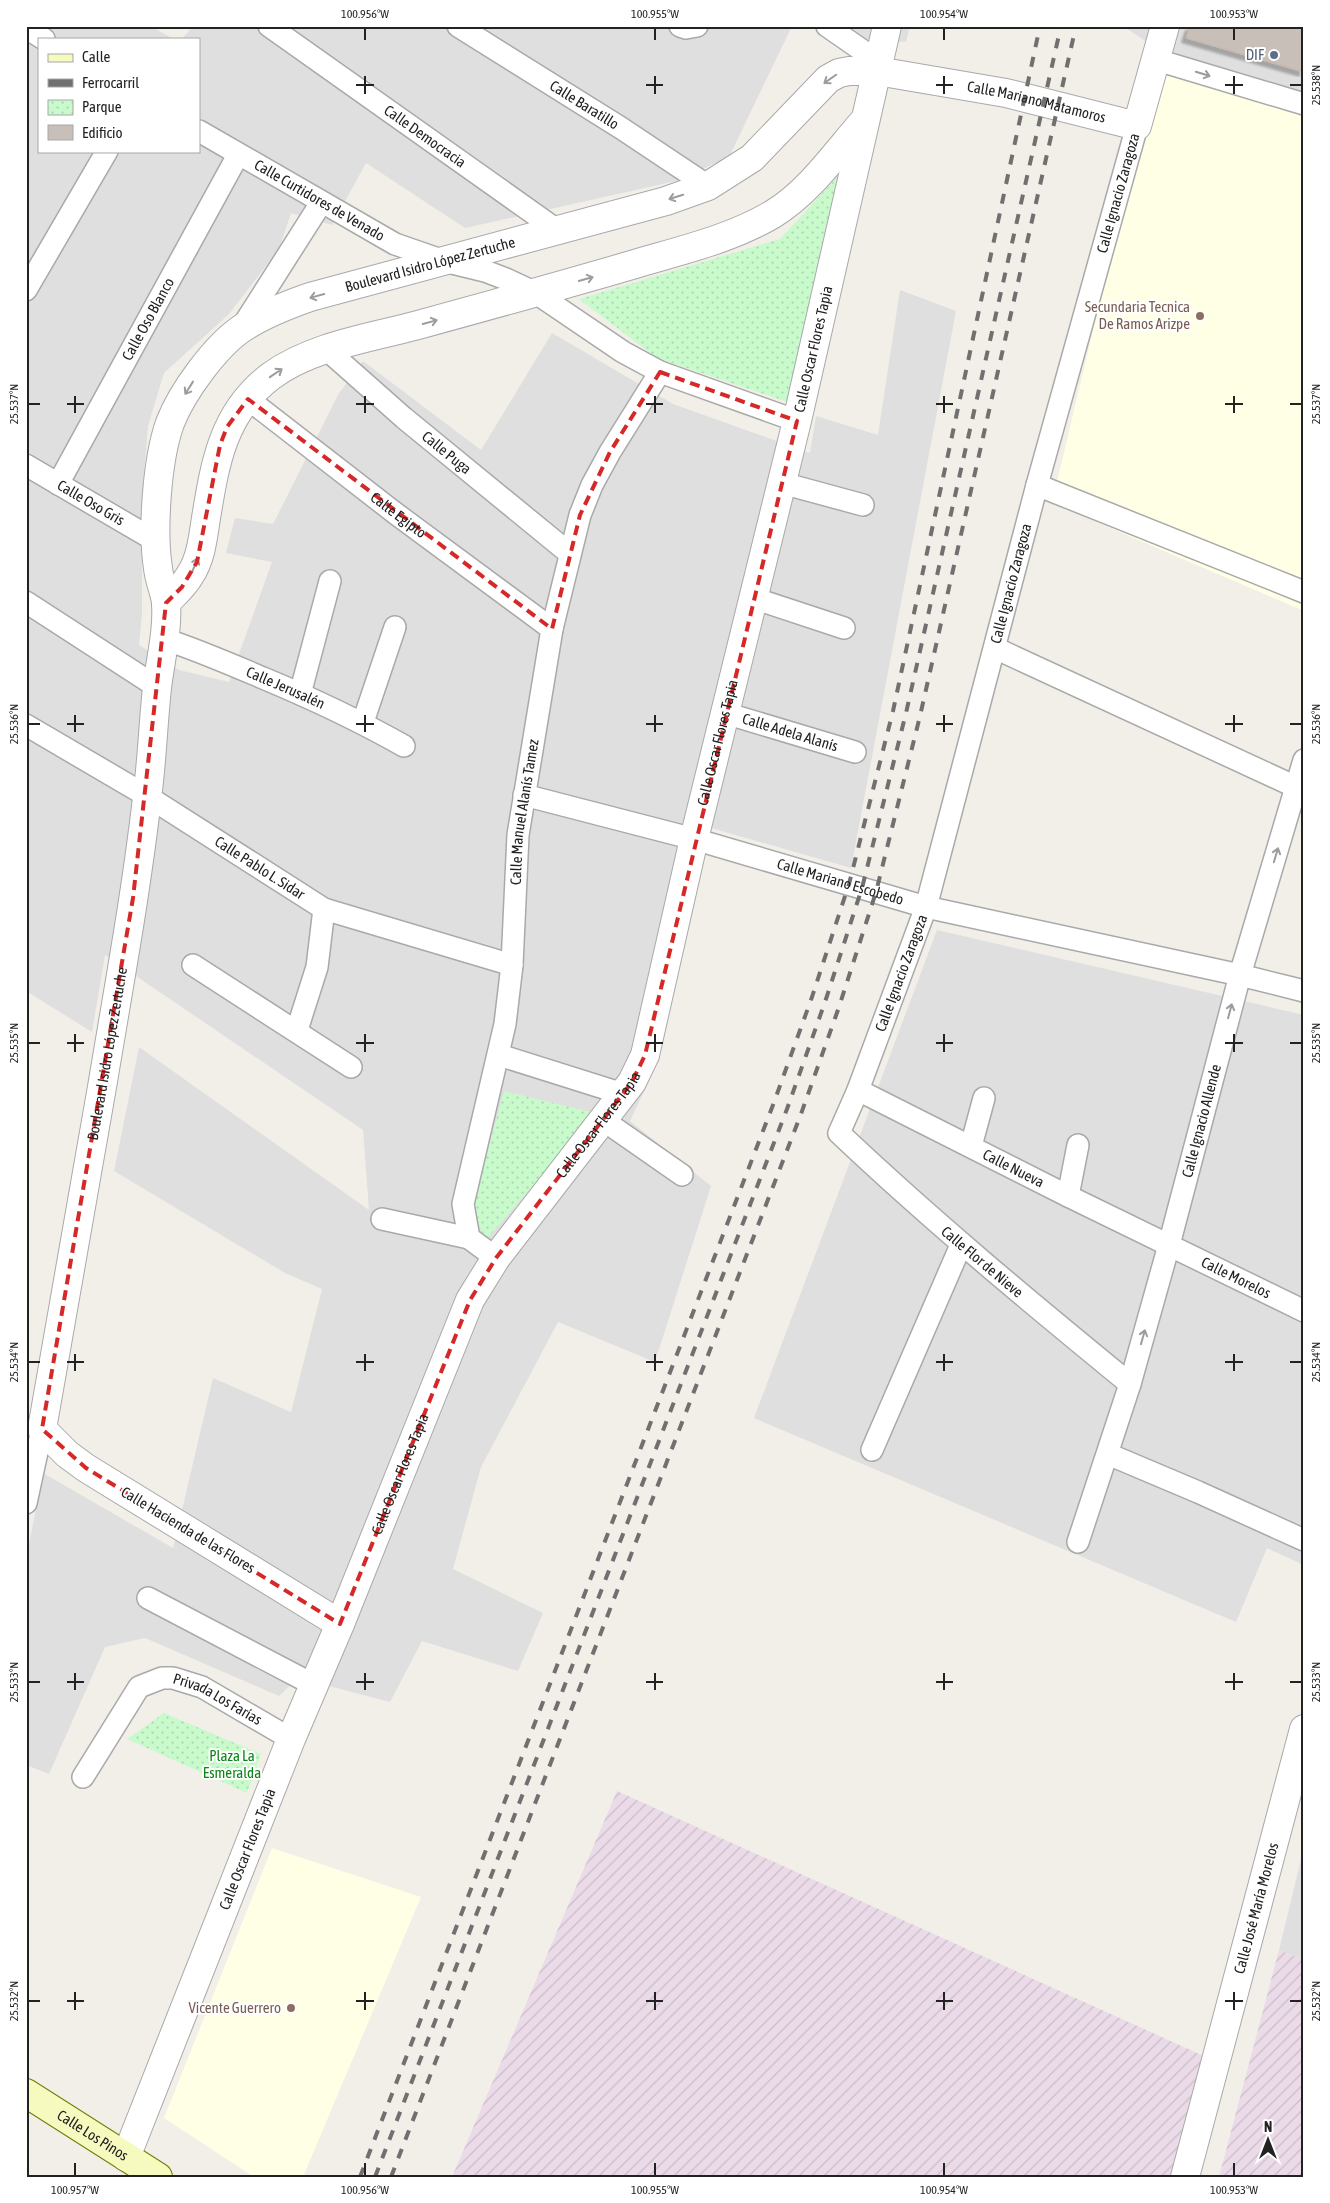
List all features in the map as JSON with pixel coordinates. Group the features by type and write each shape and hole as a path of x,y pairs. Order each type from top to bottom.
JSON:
{"main road":[{"name":"Calle Los Pinos","path":"26,2094 158,2177"}],"street":[{"name":"Calle Democracia","path":"269,26 557,230"},
{"name":"Calle Baratillo","path":"458,26 621,128 708,186"},
{"path":"680,26 686,28 697,26"},
{"path":"827,26 878,67"},
{"name":"Calle Oscar Flores Tapia","path":"126,2156 291,1738 340,1624 470,1300 496,1258 623,1094 640,1067 649,1039 694,839 797,421 887,26"},
{"name":"Calle Ignacio Zaragoza","path":"839,1133 858,1090 926,907 1037,485 1165,26"},
{"path":"26,29 42,38"},
{"path":"1156,60 1304,104"},
{"name":"Boulevard Isidro López Zertuche","path":"26,1503 42,1429 109,1045 133,898 147,796 157,687 164,639 166,603 158,568 156,541 160,469 164,444 172,418 193,381 215,354 242,328 283,307 310,297 666,201 708,186 752,158 828,79 839,73 878,67"},
{"name":"Calle Mariano Matamoros","path":"878,67 1006,93 1137,126"},
{"path":"166,603 182,587 191,575 197,562 220,445 227,427 263,383 283,368 326,349 536,293 718,239 774,213 810,183 865,120"},
{"name":"Calle Curtidores de Venado","path":"200,132 394,244 444,261 485,271 536,293 623,352 660,372 797,421"},
{"path":"26,290 106,152"},
{"name":"Calle Oso Blanco","path":"58,484 238,155"},
{"path":"242,328 321,202"},
{"name":"Calle Puga","path":"326,349 404,418 569,553"},
{"name":"Calle Manuel Alanís Tamez","path":"469,1238 464,1204 506,1024 512,965 514,883 524,795 552,629 569,553 580,514 592,485 610,452 660,372"},
{"name":"Calle Egipto","path":"248,399 388,507 552,629"},
{"name":"Calle Oso Gris","path":"26,465 156,541"},
{"path":"782,483 863,505"},
{"path":"1037,485 1304,592"},
{"path":"300,694 330,581"},
{"path":"753,598 844,628"},
{"path":"26,602 157,687"},
{"path":"363,722 394,627"},
{"name":"Calle Jerusalén","path":"164,639 196,649 363,722 404,746"},
{"path":"995,648 1296,787"},
{"name":"Calle Adela Alanís","path":"725,714 855,752"},
{"name":"Calle Pablo L. Sidar","path":"26,725 147,796 324,909 512,965"},
{"name":"Calle Ignacio Allende","path":"1078,1542 1130,1384 1169,1245 1240,975 1304,760"},
{"name":"Calle Mariano Escobedo","path":"524,795 694,839 926,907 1240,975 1304,991"},
{"path":"297,1030 318,967 324,909"},
{"path":"193,965 297,1030 351,1067"},
{"path":"499,1055 623,1094"},
{"name":"Calle Nueva","path":"858,1090 1169,1245"},
{"path":"970,1146 984,1098"},
{"path":"603,1120 682,1175"},
{"name":"Calle Flor de Nieve","path":"839,1133 904,1195 1130,1384"},
{"path":"1068,1196 1078,1145"},
{"path":"382,1219 469,1238 496,1258"},
{"path":"872,1450 961,1244"},
{"name":"Calle Morelos","path":"1169,1245 1304,1311"},
{"name":"Calle Hacienda de las Flores","path":"42,1429 67,1454 86,1468 340,1624"},
{"path":"1108,1454 1304,1540"},
{"path":"148,1598 314,1685"},
{"name":"Privada Los Farías","path":"83,1778 139,1687 162,1678 185,1681 202,1687 291,1738"},
{"name":"Calle José María Morelos","path":"1185,2177 1304,1729"}],"highlighted area":[{"path":"660,372 797,421 645,1055 632,1082 496,1258 470,1300 340,1624 86,1468 42,1429 133,898 166,603 182,587 197,562 220,445 227,427 248,399 552,629 580,515 610,452"}],"shaded area":[{"path":"26,26 151,26 171,38 38,38 38,152 200,152 200,38 183,38 193,26 792,26 729,157 676,181 465,228 366,163 332,225 291,213 279,249 229,314 164,373 148,426 142,497 142,614 139,645 179,670 229,682 272,562 226,553 235,518 273,524 338,395 363,361 481,450 552,333 673,404 810,453 816,416 878,435 900,290 956,311 851,868 711,828 649,1081 630,1121 711,1186 655,1362 558,1322 481,1467 453,1569 543,1613 518,1671 422,1641 390,1702 298,1678 279,1696 145,1638 105,1647 49,1774 26,1765 26,1559 43,1473 173,1548 213,1378 291,1412 322,1289 285,1273 114,1171 139,1047 369,1210 363,1130 105,955 92,1032 26,991"},
{"path":"842,26 910,26 906,42 863,39"},
{"path":"1123,26 1304,26 1304,102 1172,59"},
{"name":"Secundaria Tecnica De Ramos Arizpe","path":"1156,65 1304,108 1304,611 1052,503"},
{"path":"937,930 1304,1015 1304,1565 1267,1548 1236,1622 754,1418"},
{"path":"617,1791 1206,2057 1173,2177 452,2177"},
{"path":"1304,1847 1304,1960 1279,1950"},
{"name":"Vicente Guerrero","path":"272,1848 421,1897 303,2177 254,2177 164,2118"},
{"path":"1279,1950 1304,1960 1304,2177 1219,2177"}],"green space":[{"path":"843,171 826,229 787,402 657,358 579,299 780,239"},
{"path":"504,1091 595,1113 486,1240 472,1210"},
{"name":"Plaza La Esmeralda","path":"164,1713 261,1754 247,1793 127,1739"}],"building":[{"name":"DIF","path":"1190,26 1304,26 1304,72 1186,38"}],"railway":[{"path":"360,2177 773,1105 812,997 849,884 893,711 1040,26"},
{"path":"375,2177 787,1109 825,1002 862,888 906,713 1061,26"},
{"path":"391,2177 801,1114 839,1007 876,892 920,716 1076,26"}],"place":[{"name":"DIF","path":"1274,55"},
{"name":"Secundaria Tecnica De Ramos Arizpe","path":"1200,316"},
{"name":"Vicente Guerrero","path":"291,2008"}]}
